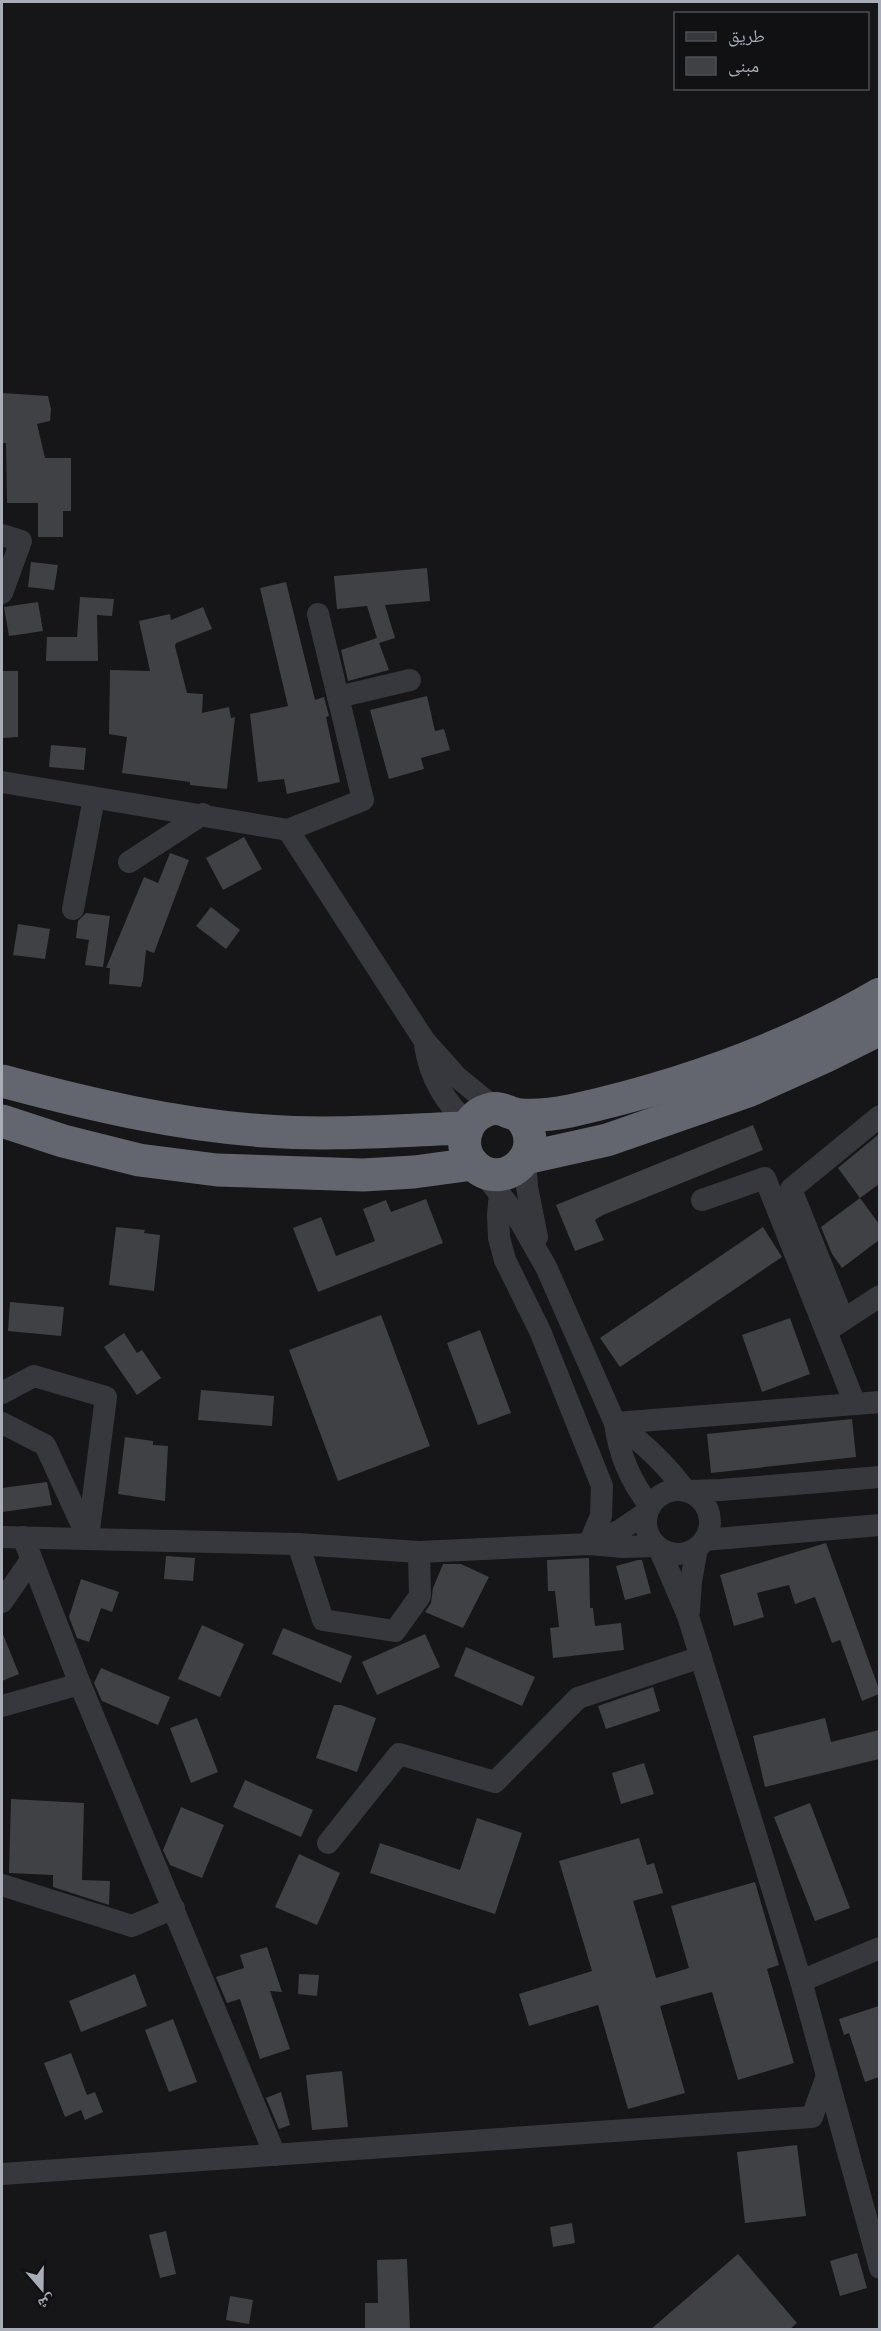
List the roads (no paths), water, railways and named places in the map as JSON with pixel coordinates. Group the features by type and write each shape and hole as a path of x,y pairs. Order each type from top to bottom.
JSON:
{"highway":[{"path":"2,1081 80,1102 171,1120 266,1131 360,1132 566,1112 639,1094 723,1068 847,1012 879,993"},
{"path":"525,1159 607,1140 748,1091 879,1029"},
{"path":"2,1121 63,1141 139,1160 217,1170 363,1175 414,1172 485,1175 509,1172 525,1159 530,1149 529,1130 487,1119"},
{"path":"485,1175 466,1153 464,1141 487,1119"}],"street":[{"path":"2,535 21,541 2,593"},
{"path":"2,782 288,830 363,800 318,614"},
{"path":"338,696 410,680"},
{"path":"73,909 94,798"},
{"path":"129,862 203,814"},
{"path":"288,830 424,1040 457,1077 487,1119"},
{"path":"424,1040 429,1064 438,1088 447,1101 487,1119"},
{"path":"855,1404 835,1325 790,1189 879,1116"},
{"path":"525,1159 531,1214 546,1267"},
{"path":"485,1175 532,1241 546,1267 615,1423 626,1467 649,1509"},
{"path":"485,1175 498,1215 499,1238 505,1260 540,1331 602,1486 601,1516 589,1544"},
{"path":"702,1200 765,1178 835,1325"},
{"path":"835,1325 879,1296"},
{"path":"2,1393 34,1376 106,1397 88,1538"},
{"path":"615,1423 879,1402"},
{"path":"2,1423 45,1445 88,1538"},
{"path":"615,1423 654,1453 686,1490 697,1495 709,1511 709,1531 701,1544 691,1581 688,1616"},
{"path":"879,1477 721,1490 674,1489 656,1498 649,1509 646,1520 648,1534 658,1547 688,1616 701,1657 801,1981 879,2268"},
{"path":"589,1544 620,1531 649,1509"},
{"path":"12,1537 298,1544 419,1552 589,1544 658,1547 678,1554 701,1544 879,1525"},
{"path":"12,1537 31,1560 275,2155"},
{"path":"298,1544 323,1620 395,1632 420,1596 419,1552"},
{"path":"2,1602 31,1560"},
{"path":"328,1843 399,1754 495,1782 578,1698 701,1657"},
{"path":"2,1706 80,1684"},
{"path":"2,1885 132,1926 174,1908"},
{"path":"801,1981 879,1948"},
{"path":"2,2174 812,2117 827,2076"}]}
